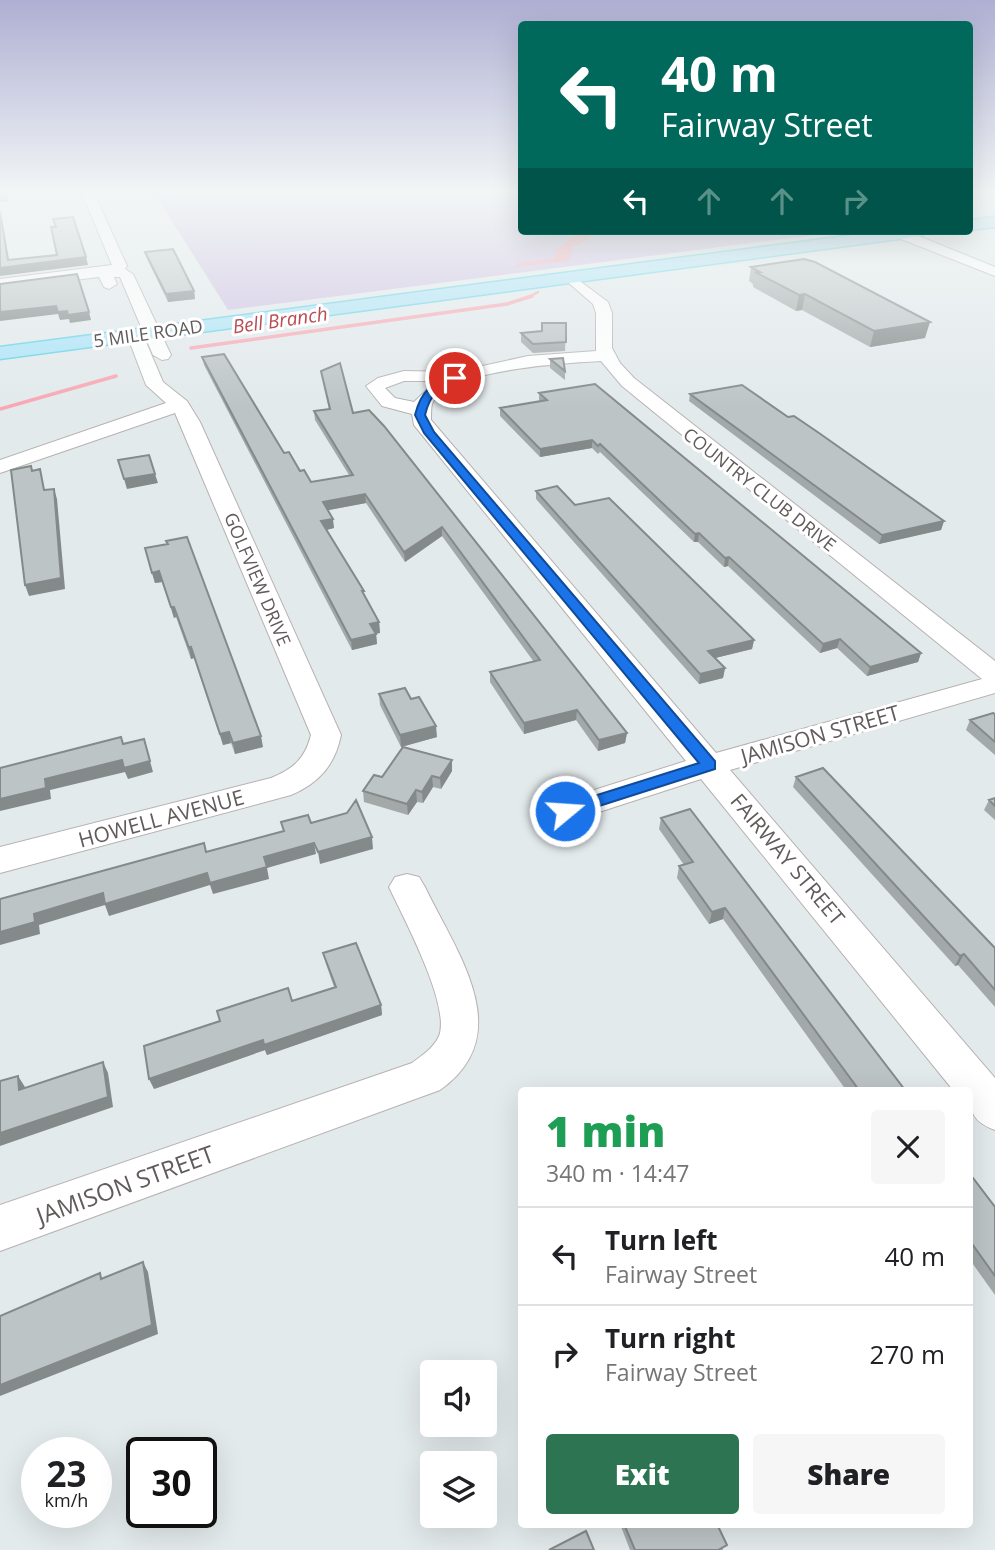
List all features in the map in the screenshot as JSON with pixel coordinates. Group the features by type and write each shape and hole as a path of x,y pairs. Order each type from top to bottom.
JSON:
{"main road":[{"name":"5 MILE ROAD","path":"0,353 135,332 677,263"}],"street":[{"path":"116,300 106,276 120,266 119,263"},
{"path":"974,263 995,272"},
{"path":"0,284 112,271"},
{"name":"GOLFVIEW DRIVE","path":"112,271 126,274 135,332 155,385 176,401 326,735 323,755 317,764"},
{"path":"455,378 417,375 375,386 387,402 399,408 420,408 425,396 437,385 455,378 503,366 607,356 601,337 603,306 595,296 569,278"},
{"name":"COUNTRY CLUB DRIVE","path":"607,356 639,393 995,675"},
{"path":"0,467 176,401"},
{"name":"FAIRWAY STREET","path":"420,408 421,421 429,433 710,765 995,1110"},
{"name":"JAMISON STREET","path":"565,811 710,765 995,684"},
{"name":"HOWELL AVENUE","path":"0,860 281,787 296,781 317,764"},
{"name":"JAMISON STREET","path":"0,1228 425,1077 447,1059 461,1031 458,1004 407,887"}],"shaded area":[{"path":"199,263 592,263 228,310"},
{"path":"520,263 547,263 513,267"}],"building":[{"path":"0,263 36,263 0,268"},
{"path":"151,263 180,263 194,291 166,294"},
{"path":"775,263 818,263 930,322 874,331 805,294 799,295 755,272 760,272 751,267"},
{"path":"77,274 89,312 68,315 67,311 58,312 56,306 0,312 0,284"},
{"path":"542,323 566,323 566,342 533,344 521,333 542,331"},
{"path":"224,354 284,453 289,452 300,471 304,470 311,482 353,475 314,411 330,409 321,371 340,363 353,413 369,410 384,426 627,733 599,740 577,710 524,723 490,672 540,660 442,527 404,552 365,494 323,502 333,519 321,521 364,591 379,622 370,624 376,634 351,640 202,357"},
{"path":"563,358 565,371 550,359"},
{"path":"595,384 921,653 870,667 840,639 823,644 729,557 725,558 699,533 695,534 600,444 598,446 592,440 540,449 500,408 547,400 539,393"},
{"path":"742,385 788,417 794,416 944,521 882,535 690,394"},
{"path":"149,455 155,474 124,479 118,460"},
{"path":"31,466 32,471 40,469 44,490 54,489 61,578 25,585 11,470"},
{"path":"557,486 575,505 609,498 754,640 708,651 725,668 700,674 536,491"},
{"path":"187,537 261,736 233,743 229,732 220,734 191,647 189,648 174,607 171,607 159,571 152,573 145,548"},
{"path":"405,688 411,699 419,697 436,726 400,735 379,694"},
{"path":"995,714 995,742 970,720"},
{"path":"121,737 123,744 144,739 150,761 124,768 122,760 45,779 46,788 0,799 0,768"},
{"path":"403,747 452,760 440,778 432,776 422,792 416,790 407,804 363,791 374,775 382,777"},
{"path":"823,768 995,948 995,990 964,954 960,956 796,777"},
{"path":"356,800 372,837 318,852 314,843 264,857 267,867 210,883 207,873 105,904 103,893 34,914 35,922 0,932 0,899 204,843 206,852 284,831 281,822 308,815 311,823 347,813"},
{"path":"690,809 903,1087 857,1087 725,908 712,912 679,866 693,862 661,818"},
{"path":"356,943 381,1005 264,1045 263,1040 149,1079 144,1046 220,1021 217,1011 288,988 292,1001 336,987 323,953"},
{"path":"103,1062 108,1097 0,1133 0,1081 18,1076 19,1090"},
{"path":"973,1178 995,1207 995,1276 973,1245"},
{"path":"143,1262 152,1325 0,1385 0,1316 100,1273 101,1279"},
{"path":"626,1528 719,1528 727,1545 718,1550 635,1550"},
{"path":"586,1531 594,1550 549,1550"}],"waterway":[{"name":"Bell Branch","path":"529,297 538,292"},
{"name":"Bell Branch","path":"191,348 507,304 529,297"},
{"name":"Bell Branch","path":"0,409 116,376"}],"route":[{"path":"455,378 437,385 425,396 420,410 421,421 710,765 565,811"}]}
